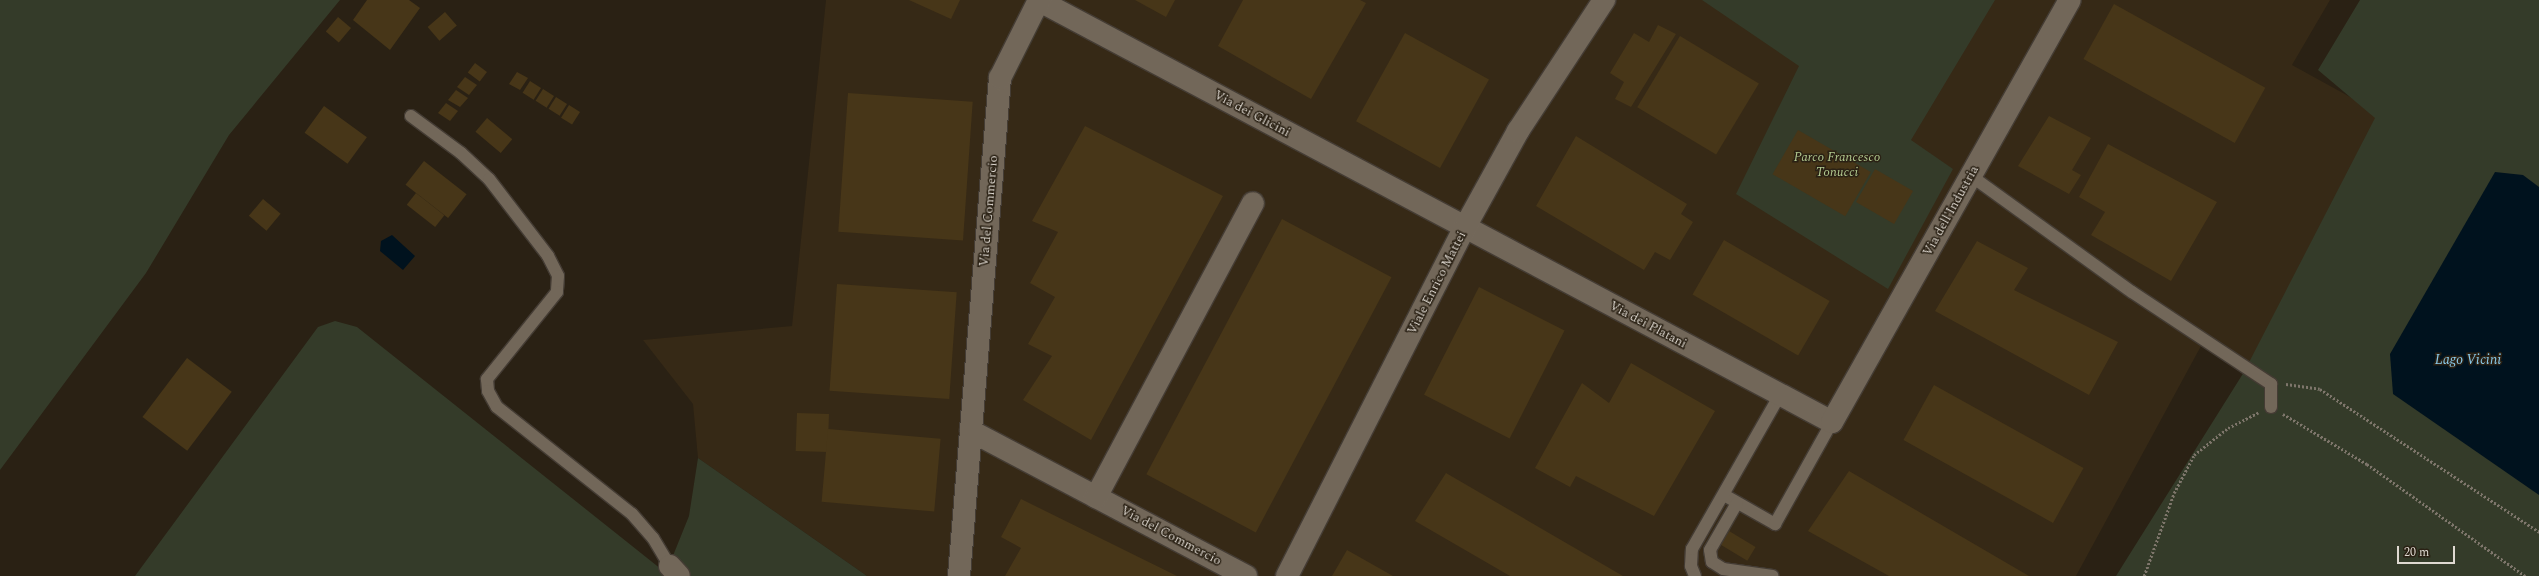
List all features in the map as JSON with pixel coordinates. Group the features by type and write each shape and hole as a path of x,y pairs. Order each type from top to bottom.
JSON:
{"street":[{"name":"Via dei Glicini","path":"1038,0 1465,227"},
{"name":"Via del Commercio","path":"959,576 1000,78 1038,0"},
{"name":"Viale Enrico Mattei","path":"1287,576 1465,227 1518,131 1604,0"},
{"name":"Via dell'Industria","path":"1832,422 2070,0"},
{"path":"1096,497 1253,202"},
{"name":"Via dei Platani","path":"1465,227 1832,422"},
{"name":"Via del Commercio","path":"971,431 1246,576"}],"lane":[{"path":"411,116 461,153 489,180 548,256 558,276 557,292 487,379 488,391 497,407 632,514 653,538 675,571"},
{"path":"1971,176 2132,292 2271,384 2271,407"},
{"path":"1695,576 1691,566 1692,549 1780,395"},
{"path":"1724,495 1774,524 1832,422"},
{"path":"1737,503 1710,550 1712,562 1723,569 1773,576"}],"path":[{"path":"2271,384 2297,383 2320,389 2539,532"},
{"path":"2144,576 2174,493 2194,455 2228,428 2271,407 2367,464 2525,576"}],"shaded area":[{"path":"826,0 2330,0 2292,65 2430,141 2269,378 2207,335 2076,576 867,576 698,458 693,404 643,340 792,326"}],"green space":[{"path":"0,0 340,0 229,135 146,273 0,470"},
{"name":"Parco Francesco Tonucci","path":"1702,0 1995,0 1911,140 1953,169 1888,289 1736,194 1799,66"},
{"path":"2360,0 2539,0 2539,576 2116,576 2244,372 2375,118 2318,70"},
{"path":"335,321 357,327 666,573 689,516 698,458 867,576 135,576 318,327"}],"water":[{"name":"Lago Vicini","path":"2495,172 2523,175 2539,187 2539,495 2393,394 2390,354"},
{"path":"392,235 415,256 403,270 380,251 381,241"}],"building":[{"path":"367,0 409,0 420,8 390,50 353,20"},
{"path":"909,0 960,0 951,19"},
{"path":"1135,0 1175,0 1166,17"},
{"path":"1243,0 1360,0 1366,3 1311,99 1218,46"},
{"path":"2114,4 2265,88 2235,143 2083,59"},
{"path":"445,12 457,26 439,41 428,27"},
{"path":"338,17 351,28 339,42 326,32"},
{"path":"1658,25 1676,34 1631,107 1615,99 1624,82 1610,73 1634,33 1649,42"},
{"path":"1405,33 1489,80 1440,168 1356,121"},
{"path":"1680,36 1759,83 1716,155 1637,107"},
{"path":"475,63 487,72 480,82 468,73"},
{"path":"517,72 528,78 520,90 509,84"},
{"path":"465,77 477,85 469,95 457,87"},
{"path":"530,81 541,88 534,100 523,93"},
{"path":"543,89 554,96 547,108 536,101"},
{"path":"456,90 468,98 460,107 448,100"},
{"path":"848,93 973,102 963,240 838,232"},
{"path":"556,97 567,104 560,116 549,109"},
{"path":"446,103 458,111 450,121 438,113"},
{"path":"569,105 580,112 572,125 561,118"},
{"path":"324,106 367,137 347,164 305,133"},
{"path":"2049,116 2091,138 2072,170 2081,175 2069,194 2018,166"},
{"path":"487,118 512,139 501,153 475,132"},
{"path":"1085,126 1223,196 1091,440 1023,400 1052,356 1028,344 1055,297 1030,283 1058,232 1032,221"},
{"path":"1798,130 1871,172 1845,216 1772,174"},
{"path":"1576,136 1687,204 1681,214 1693,222 1670,260 1655,252 1644,270 1536,206"},
{"path":"2108,144 2217,202 2171,281 2091,235 2105,212 2079,197"},
{"path":"424,161 467,194 448,218 406,185"},
{"path":"1875,169 1913,191 1894,224 1856,202"},
{"path":"416,193 444,215 435,227 407,205"},
{"path":"263,199 281,214 266,231 249,216"},
{"path":"1282,219 1391,277 1256,532 1146,474"},
{"path":"1724,240 1830,301 1798,356 1692,295"},
{"path":"1977,241 2028,268 2014,290 2118,342 2089,395 1935,311"},
{"path":"837,284 957,292 949,399 830,391"},
{"path":"1479,287 1565,331 1510,438 1424,395"},
{"path":"187,358 232,392 187,451 142,417"},
{"path":"1631,363 1715,411 1654,516 1576,476 1570,487 1535,468 1582,383 1609,403"},
{"path":"1934,385 2084,468 2053,523 1903,440"},
{"path":"797,413 829,414 828,452 796,451"},
{"path":"828,429 941,439 934,512 822,502"},
{"path":"1849,471 2029,576 1889,576 1808,531"},
{"path":"1446,473 1623,576 1510,576 1415,521"},
{"path":"1021,499 1177,576 1005,576 1021,548 1001,537"},
{"path":"1729,531 1756,547 1747,561 1721,545"},
{"path":"1347,550 1393,576 1332,576"}]}
